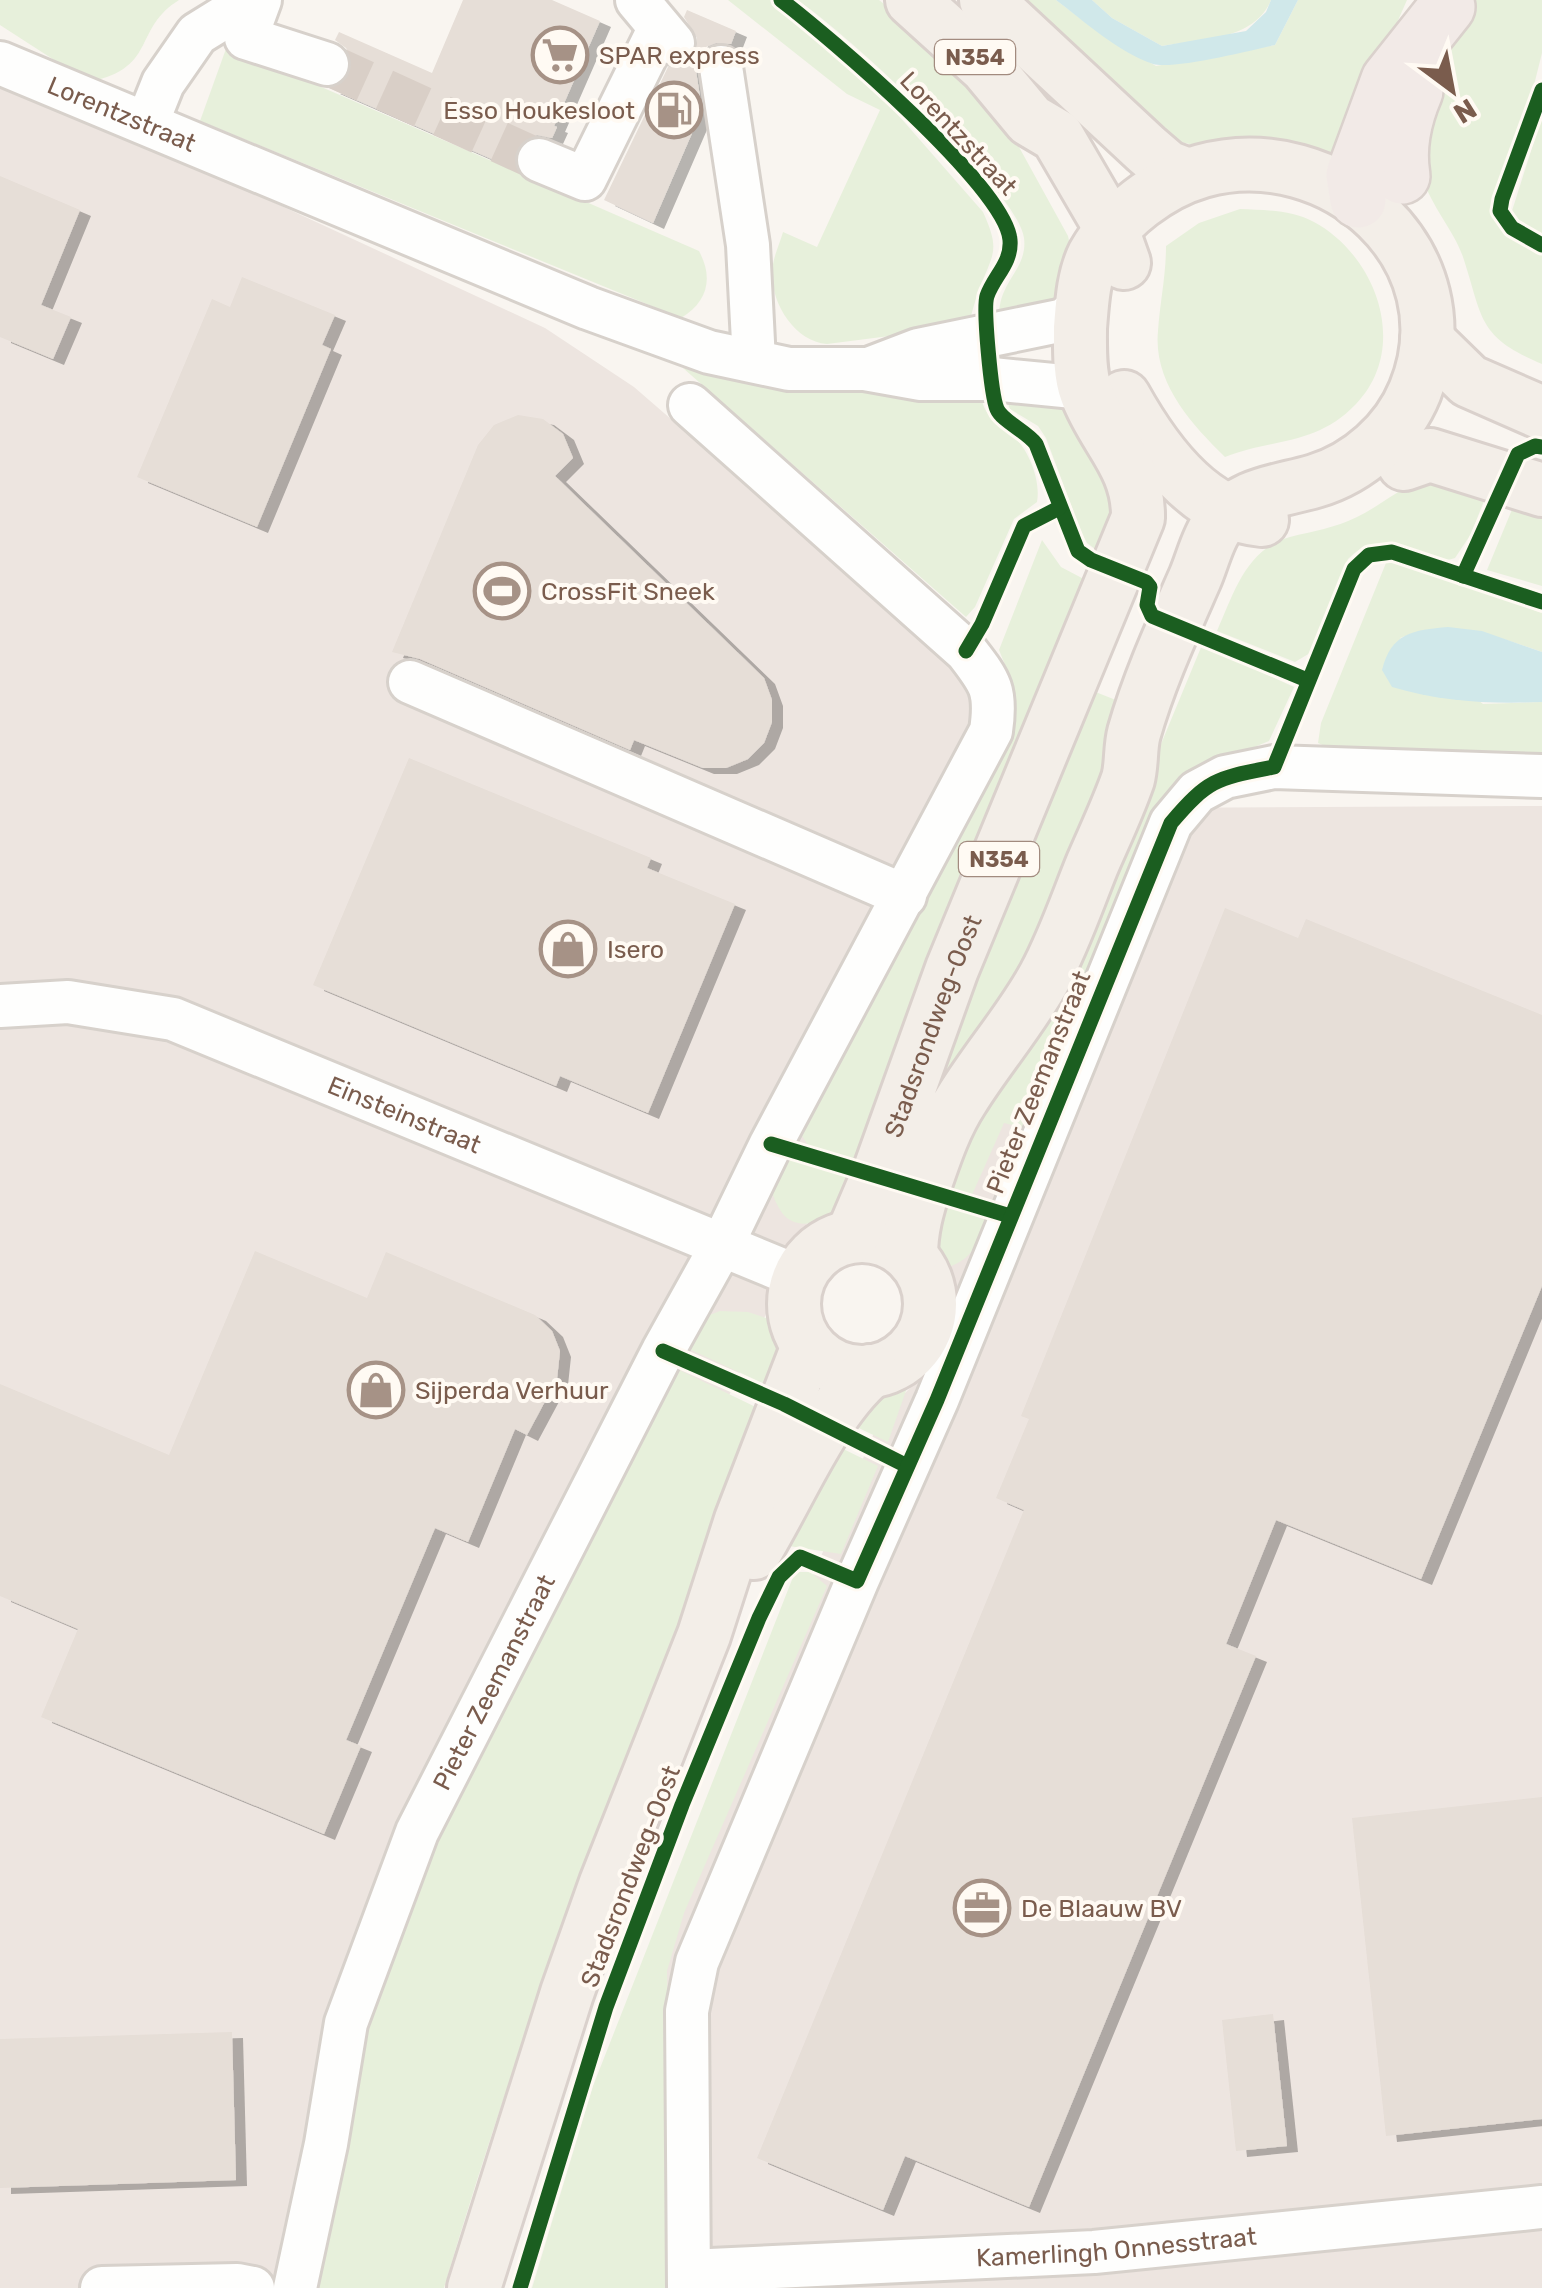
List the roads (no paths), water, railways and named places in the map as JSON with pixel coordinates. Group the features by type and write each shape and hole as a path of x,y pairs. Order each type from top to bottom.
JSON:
{"highway":[{"path":"1380,188 1354,175 1390,80 1449,3"}],"main road":[{"name":"N354","path":"912,0 986,67 1030,120 1057,136 1104,244 1125,267 1102,389"},
{"name":"N354","path":"986,0 1167,167 1188,175"},
{"path":"1104,244 1142,201 1188,175 1247,164 1276,165 1319,178 1380,188 1398,237 1412,260 1427,312 1470,381 1542,413"},
{"name":"N354","path":"1104,244 1082,306 1080,348 1102,389 1202,494 1251,517"},
{"path":"1448,344 1475,344 1542,379"},
{"path":"1448,344 1438,420 1404,464 1369,491 1330,510 1251,517 1249,497 1341,471 1384,438 1448,344"},
{"name":"Stadsrondweg-Oost","path":"852,1236 952,969 1138,518 1136,483 1102,389"},
{"path":"1404,464 1430,456 1542,490"},
{"name":"Stadsrondweg-Oost","path":"911,1256 911,1228 939,1143 960,1102 1046,974 1129,776 1149,752 1226,578 1252,535 1251,517"},
{"path":"852,1236 877,1237 911,1256 920,1266 929,1290 927,1326 907,1355 871,1372 841,1368 808,1346 794,1316 794,1296 799,1277 822,1248 852,1236"},
{"name":"Stadsrondweg-Oost","path":"474,2288 606,1883 704,1636 741,1520 808,1346"},
{"name":"Stadsrondweg-Oost","path":"704,1636 848,1391 871,1372"}],"street":[{"path":"146,123 163,83 197,34 252,0"},
{"path":"260,0 246,38 328,64"},
{"path":"539,160 585,179 657,24"},
{"name":"Lorentzstraat","path":"0,62 588,308 709,352 789,368 866,370 921,379 992,379 1102,389"},
{"path":"721,67 748,245 754,361"},
{"name":"Lorentzstraat","path":"866,370 918,350 1064,320 1082,306"},
{"name":"Pieter Zeemanstraat","path":"295,2288 326,2144 346,2023 417,1832 663,1350 991,731 996,701 990,682 966,650 690,405"},
{"path":"410,682 905,896"},
{"name":"Pieter Zeemanstraat","path":"689,2279 687,2010 697,1962 937,1400 1171,822 1197,792 1225,777 1274,767 1542,776"},
{"name":"Einsteinstraat","path":"0,1006 68,1002 172,1019 799,1277"},
{"name":"Kamerlingh Onnesstraat","path":"689,2279 1094,2252 1542,2206"},
{"path":"102,2288 253,2288"}],"water":[{"path":"1056,0 1092,0 1112,18 1162,46 1246,31 1266,12 1271,0 1298,0 1275,45 1163,65 1127,52"},
{"path":"1448,627 1482,631 1542,652 1542,702 1466,701 1392,687 1382,670 1391,648 1414,632"}],"tunnel":[{"path":"327,64 539,160"}],"place":[{"name":"SPAR express","path":"560,55"},
{"name":"Esso Houkesloot","path":"674,110"},
{"name":"CrossFit Sneek","path":"502,591"},
{"name":"Isero","path":"568,949"},
{"name":"Sijperda Verhuur","path":"376,1390"},
{"name":"De Blaauw BV","path":"982,1908"}]}
